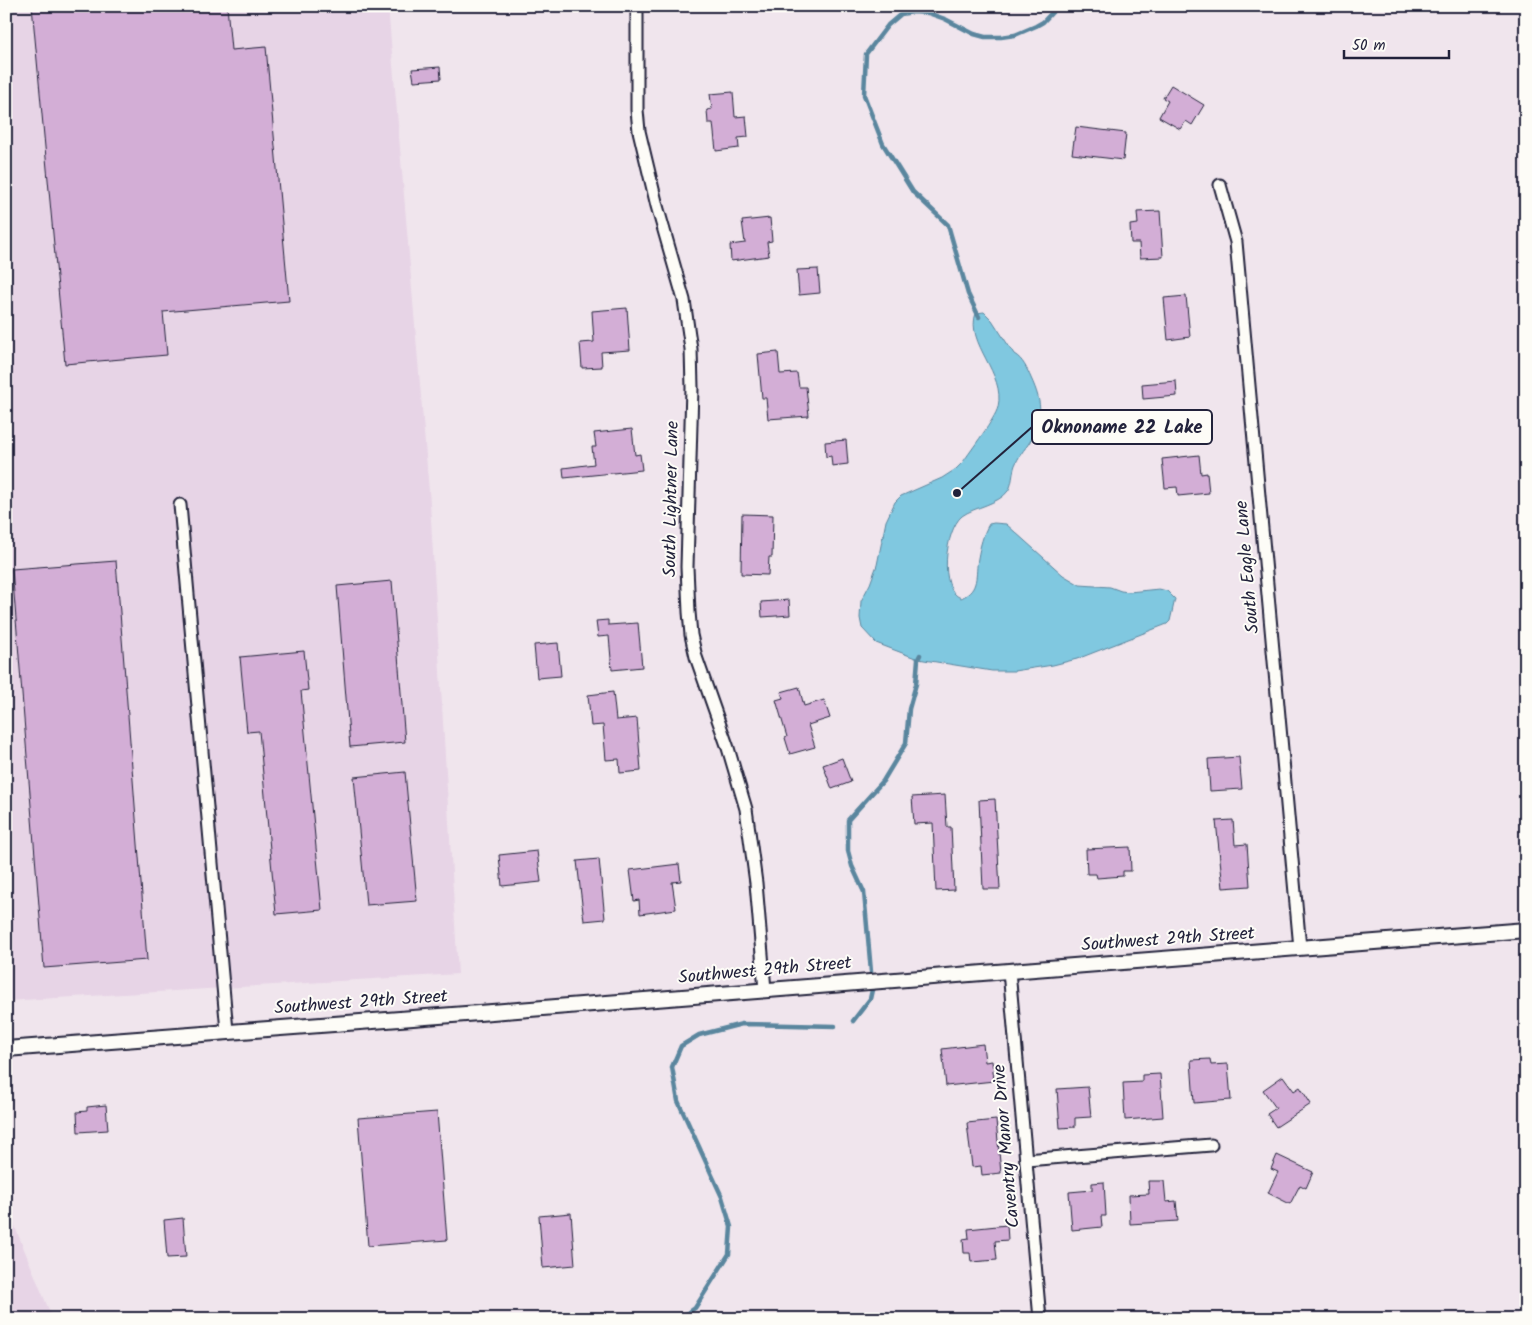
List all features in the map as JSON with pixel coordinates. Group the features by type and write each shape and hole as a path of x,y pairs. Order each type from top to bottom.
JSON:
{"street":[{"name":"South Lightner Lane","path":"636,6 639,131 656,206 684,300 691,349 688,584 691,635 696,657 746,809 756,883 765,990"},
{"name":"South Eagle Lane","path":"1220,185 1236,242 1300,948"},
{"path":"180,505 227,1031"},
{"name":"Southwest 29th Street","path":"6,1048 1526,930"},
{"name":"Caventry Manor Drive","path":"1009,971 1040,1319"},
{"path":"1026,1160 1211,1145"}],"shaded area":[{"path":"6,6 388,6 430,503 458,974 6,1001"},
{"path":"6,1205 51,1315 48,1319 6,1319"}],"water":[{"path":"984,312 992,320 1014,354 1026,368 1038,396 1040,413 1033,437 1015,465 1008,491 999,499 962,516 956,523 951,534 946,559 949,584 954,593 961,598 967,595 974,586 981,545 989,524 1006,524 1063,575 1080,585 1110,587 1129,592 1159,589 1167,591 1175,599 1170,621 1167,624 1077,659 1014,671 992,671 918,659 876,643 862,628 860,618 861,601 877,565 886,521 895,502 901,496 942,478 956,469 988,427 998,407 999,394 996,382 980,347 974,325 976,313"}],"building":[{"path":"32,6 227,6 231,50 266,47 289,301 163,312 167,355 65,364"},
{"path":"440,67 441,79 414,81 412,69"},
{"path":"1171,85 1204,105 1192,125 1186,121 1180,129 1159,117 1168,101 1163,98"},
{"path":"733,92 735,117 746,116 748,137 738,138 739,148 716,151 713,123 708,123 707,110 712,109 710,94"},
{"path":"1076,127 1126,133 1123,160 1072,154"},
{"path":"1160,211 1163,257 1140,258 1139,243 1131,243 1130,225 1138,224 1137,212"},
{"path":"770,218 772,241 767,242 769,256 731,261 730,245 745,243 742,221"},
{"path":"818,269 820,293 799,295 797,270"},
{"path":"1186,296 1190,337 1168,340 1164,298"},
{"path":"627,308 630,350 601,352 602,367 582,368 580,343 594,342 592,311"},
{"path":"778,352 780,374 797,373 799,387 806,387 809,416 768,419 766,398 762,398 758,354"},
{"path":"1176,381 1177,396 1143,399 1142,384"},
{"path":"632,429 635,455 640,454 642,470 564,478 563,468 594,464 592,447 596,447 594,433"},
{"path":"846,440 848,464 832,466 831,456 826,457 825,442"},
{"path":"1199,455 1201,474 1207,473 1209,493 1178,496 1177,487 1165,488 1162,459"},
{"path":"742,514 773,515 772,557 769,557 768,575 741,574"},
{"path":"116,561 147,960 44,968 12,569"},
{"path":"392,581 405,742 350,747 337,586"},
{"path":"789,600 790,615 762,617 761,602"},
{"path":"608,620 608,625 638,623 642,667 612,670 609,636 598,637 596,621"},
{"path":"558,643 561,676 537,678 534,645"},
{"path":"304,651 308,690 301,691 322,910 276,914 259,731 247,732 240,657"},
{"path":"799,687 804,706 824,700 830,718 808,725 815,747 790,754 776,700 783,698 781,692"},
{"path":"613,692 616,720 637,718 641,771 620,773 619,759 606,760 603,725 591,726 588,695"},
{"path":"1239,757 1242,789 1210,791 1208,759"},
{"path":"842,758 851,782 832,789 823,765"},
{"path":"405,772 417,901 366,905 354,777"},
{"path":"945,795 947,827 951,827 954,890 936,891 933,823 914,824 912,797"},
{"path":"995,799 1000,889 983,889 979,800"},
{"path":"1233,820 1235,845 1247,844 1250,886 1223,888 1216,821"},
{"path":"1130,847 1131,871 1123,871 1123,876 1097,878 1096,874 1087,874 1086,849"},
{"path":"537,851 541,882 502,886 499,855"},
{"path":"599,859 605,919 584,921 577,861"},
{"path":"679,864 681,881 672,882 676,909 640,914 639,900 634,901 630,870"},
{"path":"983,1044 985,1062 992,1061 994,1081 946,1086 942,1049"},
{"path":"1210,1059 1211,1065 1228,1064 1231,1100 1194,1103 1191,1060"},
{"path":"1160,1074 1163,1117 1125,1120 1123,1083 1142,1082 1142,1075"},
{"path":"1283,1076 1294,1091 1300,1087 1311,1104 1276,1127 1267,1114 1276,1108 1263,1090"},
{"path":"1088,1087 1091,1117 1075,1118 1075,1127 1060,1128 1057,1089"},
{"path":"106,1105 108,1130 78,1132 77,1112 87,1111 87,1107"},
{"path":"437,1112 447,1240 368,1246 358,1118"},
{"path":"996,1120 1001,1173 982,1175 981,1166 972,1167 967,1123"},
{"path":"1277,1155 1313,1172 1306,1188 1300,1185 1290,1204 1268,1193 1278,1172 1271,1169"},
{"path":"1148,1181 1164,1181 1166,1202 1176,1201 1178,1221 1130,1224 1129,1195 1149,1194"},
{"path":"1104,1182 1106,1216 1101,1216 1102,1227 1072,1230 1069,1192 1092,1190 1092,1183"},
{"path":"571,1213 575,1265 543,1268 539,1216"},
{"path":"183,1218 186,1257 167,1258 164,1220"},
{"path":"1007,1225 1008,1240 995,1241 997,1260 971,1262 970,1253 964,1253 963,1239 969,1238 968,1229"}],"waterway":[{"path":"979,317 968,294 948,225 913,192 883,144 864,95 866,54 888,25 901,14 913,12 928,13 945,19 974,34 985,37 1001,37 1015,35 1036,26 1043,22 1058,6"},
{"path":"871,972 864,892 852,866 848,851 848,820 883,781 906,743 909,709 916,684 920,655"},
{"path":"853,1021 870,999 872,990"},
{"path":"679,1319 695,1308 729,1254 731,1227 722,1197 678,1101 672,1067 681,1046 699,1035 742,1024 835,1026"}],"place":[{"name":"Oknoname 22 Lake","path":"957,493"}]}
